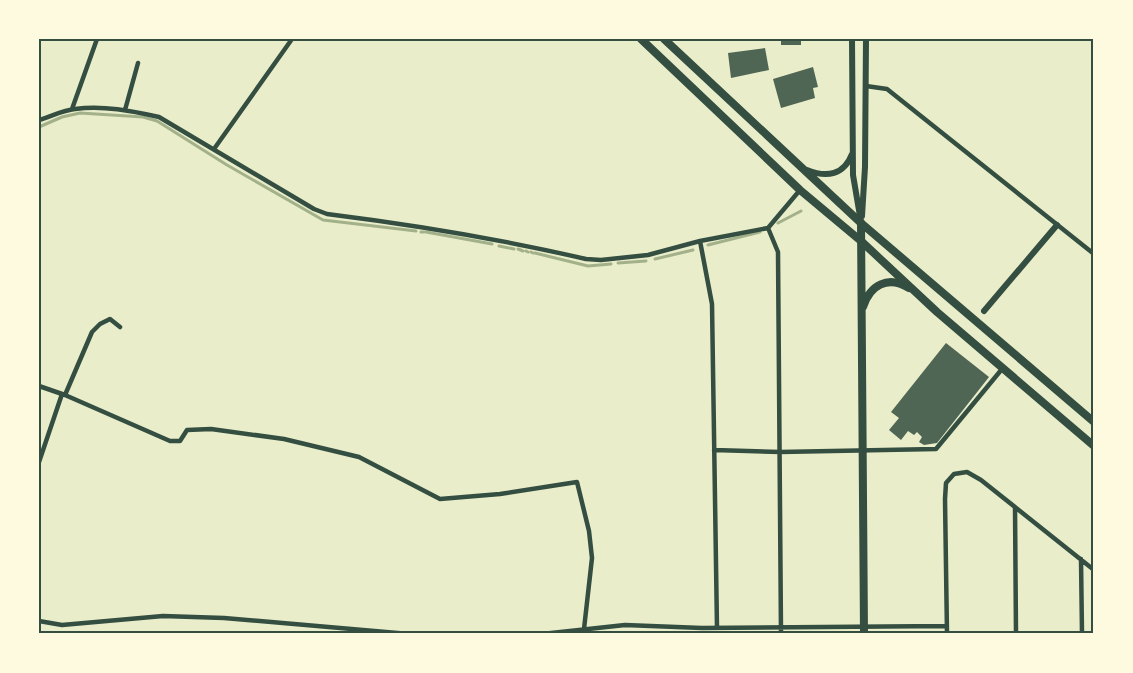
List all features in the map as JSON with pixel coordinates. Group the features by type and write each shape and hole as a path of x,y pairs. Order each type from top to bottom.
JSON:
{"main road":[{"path":"641,39 801,190 861,241 912,291 1094,446"},
{"path":"664,39 861,223 1094,422"},
{"path":"861,223 864,631"},
{"path":"862,313 868,295 880,283 899,283 912,291"}],"street":[{"path":"72,109 97,39"},
{"path":"214,149 291,39"},
{"path":"852,39 853,175 861,223"},
{"path":"861,223 865,168 866,39"},
{"path":"125,111 138,63"},
{"path":"866,86 887,89 1094,254"},
{"path":"39,120 72,109 96,108 159,117 314,209 327,214 443,229 586,259 601,260 648,255 700,241 768,228 801,190"},
{"path":"800,168 824,174 836,173 848,162 854,150"},
{"path":"984,311 1057,225"},
{"path":"768,228 778,252 781,631"},
{"path":"700,241 712,304 717,628"},
{"path":"39,462 64,395 92,333 100,324 110,319 120,327"},
{"path":"714,450 780,452 936,449 1002,369"},
{"path":"39,386 170,441 180,441 187,430 211,429 284,439 359,457 440,499 500,494 577,482 589,531 591,558 584,629"},
{"path":"947,634 946,483 954,474 967,472 981,480 1094,570"},
{"path":"1015,507 1016,634"},
{"path":"1081,559 1082,634"},
{"path":"39,621 62,625 163,616 224,618 347,632 409,634"},
{"path":"542,634 625,625 701,631 717,628 864,631 947,626"}],"building":[{"path":"781,39 801,39 801,45 781,45"},
{"path":"765,48 769,70 731,78 728,53"},
{"path":"813,67 818,87 813,88 815,98 781,108 773,79"},
{"path":"946,343 989,377 937,443 924,445 919,442 922,437 917,432 914,435 908,431 901,440 889,430 899,418 891,412"}],"waterway":[{"path":"39,127 62,117 80,113 143,117 157,121 227,165 323,220 416,231"},
{"path":"778,223 801,211"},
{"path":"426,232 492,244"},
{"path":"708,245 760,232"},
{"path":"499,246 514,249"},
{"path":"518,249 523,251"},
{"path":"655,259 693,250"},
{"path":"535,253 588,266 611,264"},
{"path":"618,263 646,261"}]}
